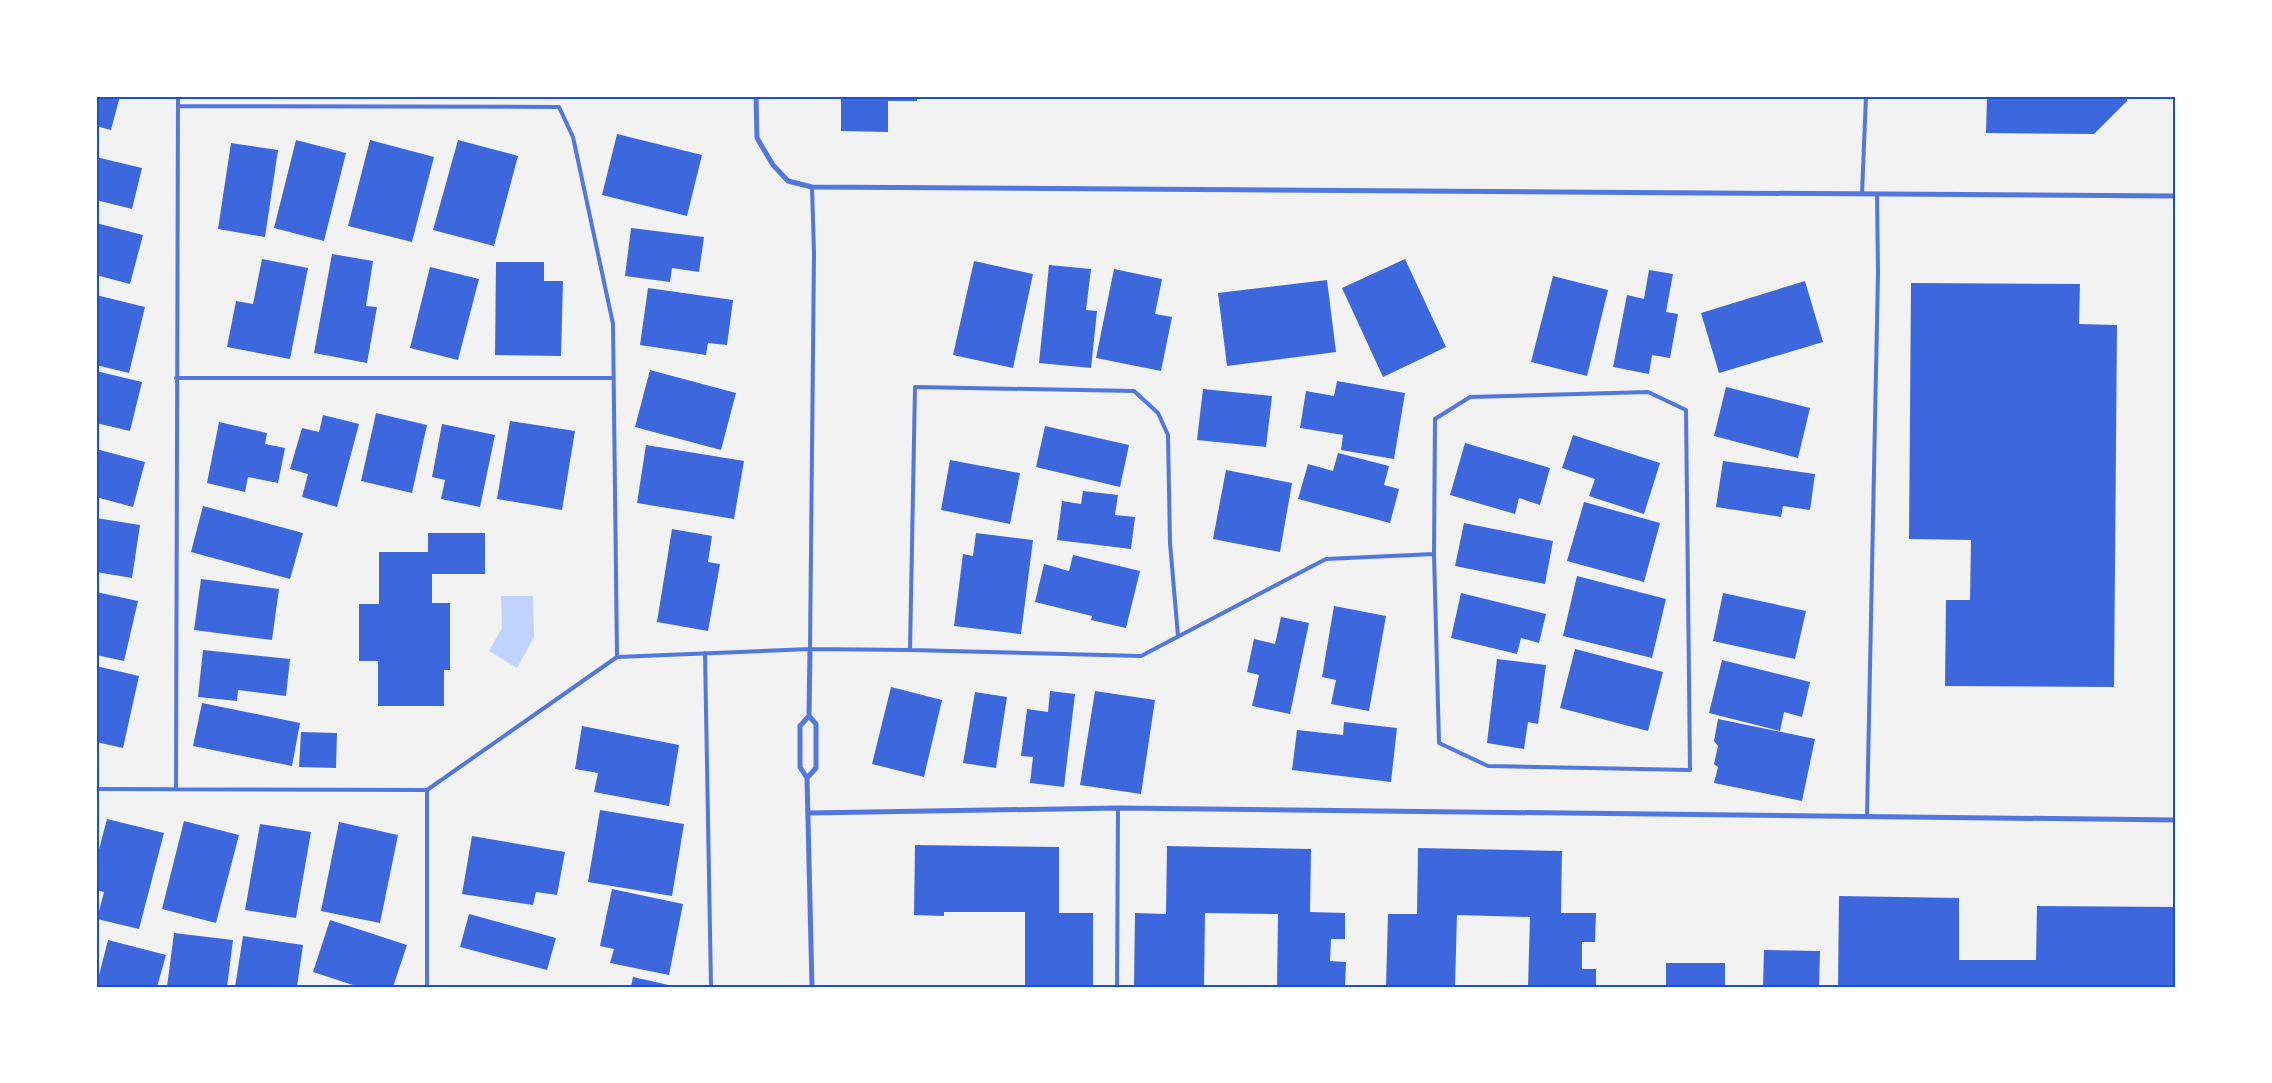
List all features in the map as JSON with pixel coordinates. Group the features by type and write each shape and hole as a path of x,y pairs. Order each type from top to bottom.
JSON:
{"street":[{"path":"756,96 757,138 773,165 788,180 812,187 2176,196"},
{"path":"810,649 809,716 800,726 800,767 807,778 809,813 812,987"},
{"path":"807,778 816,768 816,724 809,716"},
{"path":"809,813 1118,808 2176,820"}],"lane":[{"path":"176,789 178,96"},
{"path":"1862,194 1866,96"},
{"path":"178,106 559,107 573,137 613,324 617,657"},
{"path":"810,649 814,253 812,187"},
{"path":"1866,816 1878,273 1877,194"},
{"path":"176,378 613,378"},
{"path":"910,650 915,387 1134,391 1158,413 1168,435 1170,544 1178,636"},
{"path":"1648,392 1686,410 1690,770 1488,766 1439,743 1434,554 1435,419 1470,397 1648,392"},
{"path":"96,789 428,790 617,657 810,649 1141,656 1326,559 1434,554"},
{"path":"705,653 711,987"},
{"path":"426,987 428,790"},
{"path":"1117,987 1118,808"}],"water":[{"path":"501,596 533,596 534,637 517,668 489,651 502,628"}],"building":[{"path":"96,96 120,96 111,130 96,126"},
{"path":"841,96 917,96 917,101 888,101 888,132 841,131"},
{"path":"1987,96 2127,96 2127,101 2094,134 1986,133"},
{"path":"617,134 702,155 687,216 602,195"},
{"path":"296,140 346,153 324,241 274,228"},
{"path":"370,140 434,157 412,242 348,226"},
{"path":"458,140 518,156 494,246 433,230"},
{"path":"231,143 278,150 265,237 218,229"},
{"path":"96,157 142,168 132,209 96,200"},
{"path":"96,223 143,235 130,284 96,275"},
{"path":"631,228 704,237 699,272 672,268 670,282 625,276"},
{"path":"332,254 373,261 366,306 377,307 367,363 314,353"},
{"path":"262,259 308,268 290,359 227,347 236,301 253,304"},
{"path":"1405,259 1446,347 1383,377 1342,288"},
{"path":"974,261 1033,274 1013,368 953,355"},
{"path":"496,262 544,262 544,281 563,281 561,356 495,355"},
{"path":"1049,265 1091,269 1086,310 1097,311 1091,368 1039,363"},
{"path":"430,267 479,279 458,360 410,348"},
{"path":"1114,269 1162,279 1155,314 1172,317 1161,371 1096,358"},
{"path":"1649,270 1673,274 1666,312 1678,314 1670,358 1652,355 1649,374 1613,367 1627,295 1644,299"},
{"path":"1553,276 1608,290 1587,376 1531,362"},
{"path":"1327,280 1336,352 1227,366 1218,293"},
{"path":"1805,281 1823,342 1719,373 1701,313"},
{"path":"1911,283 2080,284 2079,324 2117,325 2114,687 1945,686 1946,600 1970,600 1971,540 1909,539"},
{"path":"648,288 733,300 727,345 708,343 706,355 640,345"},
{"path":"96,295 145,307 129,373 96,365"},
{"path":"650,370 736,393 721,450 635,427"},
{"path":"96,371 142,382 130,431 96,423"},
{"path":"1337,381 1405,393 1394,459 1341,450 1343,435 1300,428 1306,391 1334,396"},
{"path":"1726,387 1810,408 1798,458 1714,436"},
{"path":"1203,389 1272,396 1266,447 1197,440"},
{"path":"376,413 427,425 412,493 361,481"},
{"path":"323,415 359,424 337,507 302,497 308,474 290,469 302,428 319,432"},
{"path":"510,421 575,431 562,510 497,499"},
{"path":"219,422 267,433 265,444 285,448 278,483 248,477 245,492 207,483"},
{"path":"442,424 495,435 480,507 441,499 445,480 432,477"},
{"path":"1045,426 1129,445 1120,487 1036,467"},
{"path":"1573,435 1660,463 1644,514 1589,496 1595,479 1562,468"},
{"path":"1465,443 1550,468 1540,505 1519,498 1515,514 1450,495"},
{"path":"646,445 744,461 734,519 637,503"},
{"path":"96,449 145,462 133,507 96,497"},
{"path":"1338,453 1389,466 1384,485 1399,489 1390,523 1298,499 1308,464 1333,471"},
{"path":"950,460 1020,473 1010,524 941,510"},
{"path":"1723,461 1815,474 1810,510 1783,506 1781,517 1716,507"},
{"path":"1226,470 1292,483 1280,552 1213,539"},
{"path":"1083,491 1118,495 1115,515 1135,517 1131,549 1057,540 1062,501 1081,504"},
{"path":"1584,502 1660,523 1644,582 1567,561"},
{"path":"203,506 303,533 290,579 191,552"},
{"path":"96,518 140,525 132,578 96,572"},
{"path":"1464,523 1553,541 1545,584 1455,566"},
{"path":"672,529 712,536 708,562 720,564 708,631 657,622"},
{"path":"428,533 485,533 485,574 432,574 432,603 450,603 450,670 444,670 444,706 378,706 378,661 359,661 359,604 379,604 379,552 428,552"},
{"path":"976,533 1033,540 1021,634 954,626 963,554 973,556"},
{"path":"1073,555 1140,571 1126,628 1091,620 1092,616 1035,602 1044,564 1069,571"},
{"path":"1577,576 1666,599 1652,658 1563,636"},
{"path":"201,579 279,589 272,640 194,630"},
{"path":"96,592 138,601 124,661 96,655"},
{"path":"1461,593 1546,614 1539,643 1521,638 1517,654 1451,638"},
{"path":"1723,593 1806,611 1795,659 1713,641"},
{"path":"1334,606 1386,616 1369,711 1331,704 1336,680 1322,677"},
{"path":"1281,617 1309,623 1290,714 1252,706 1259,675 1247,672 1254,639 1275,644"},
{"path":"1575,649 1663,672 1648,731 1560,708"},
{"path":"203,650 290,659 286,696 238,690 237,701 198,697"},
{"path":"1497,659 1546,665 1538,724 1528,722 1524,749 1487,743"},
{"path":"1722,660 1810,682 1802,717 1784,712 1780,731 1709,713"},
{"path":"96,666 139,676 123,748 96,742"},
{"path":"891,687 942,700 924,777 872,764"},
{"path":"1050,691 1075,694 1064,787 1030,783 1033,757 1021,756 1027,709 1048,712"},
{"path":"1095,691 1155,700 1141,794 1080,785"},
{"path":"975,692 1007,697 996,768 963,763"},
{"path":"202,703 300,723 292,766 193,746"},
{"path":"1718,719 1815,739 1802,801 1714,783 1718,767 1714,764 1718,746 1714,741"},
{"path":"1344,722 1397,728 1391,782 1292,770 1297,730 1343,735"},
{"path":"582,726 679,745 669,806 594,792 598,773 575,769"},
{"path":"301,732 337,733 336,768 299,767"},
{"path":"600,810 684,824 672,896 588,882"},
{"path":"107,819 164,833 139,929 97,919 104,892 96,890 96,861"},
{"path":"184,821 239,835 216,923 162,909"},
{"path":"339,822 398,835 380,923 321,911"},
{"path":"260,824 311,832 296,918 245,910"},
{"path":"472,836 565,852 557,895 536,892 533,905 462,894"},
{"path":"915,845 1059,847 1059,913 1093,913 1093,987 1025,987 1025,912 944,912 944,916 914,915"},
{"path":"1167,846 1311,849 1310,912 1345,913 1345,939 1331,939 1330,961 1346,962 1345,987 1277,987 1278,914 1205,913 1204,987 1134,987 1135,913 1166,914"},
{"path":"1418,848 1562,851 1561,913 1596,913 1595,942 1582,942 1582,969 1596,969 1596,987 1528,987 1530,917 1457,915 1455,987 1386,987 1388,914 1417,914"},
{"path":"612,889 683,904 669,975 610,963 614,949 600,946"},
{"path":"1839,896 1959,898 1959,960 2036,960 2037,906 2176,907 2176,987 1838,987"},
{"path":"469,914 556,938 547,970 460,947"},
{"path":"330,920 407,945 393,987 359,987 313,972"},
{"path":"174,933 233,940 227,987 167,987"},
{"path":"243,936 303,945 297,987 235,987"},
{"path":"108,940 166,955 157,987 96,987"},
{"path":"1764,950 1820,951 1819,987 1763,987"},
{"path":"1666,963 1725,963 1725,987 1666,987"},
{"path":"633,977 673,986 673,987 631,987"}]}
